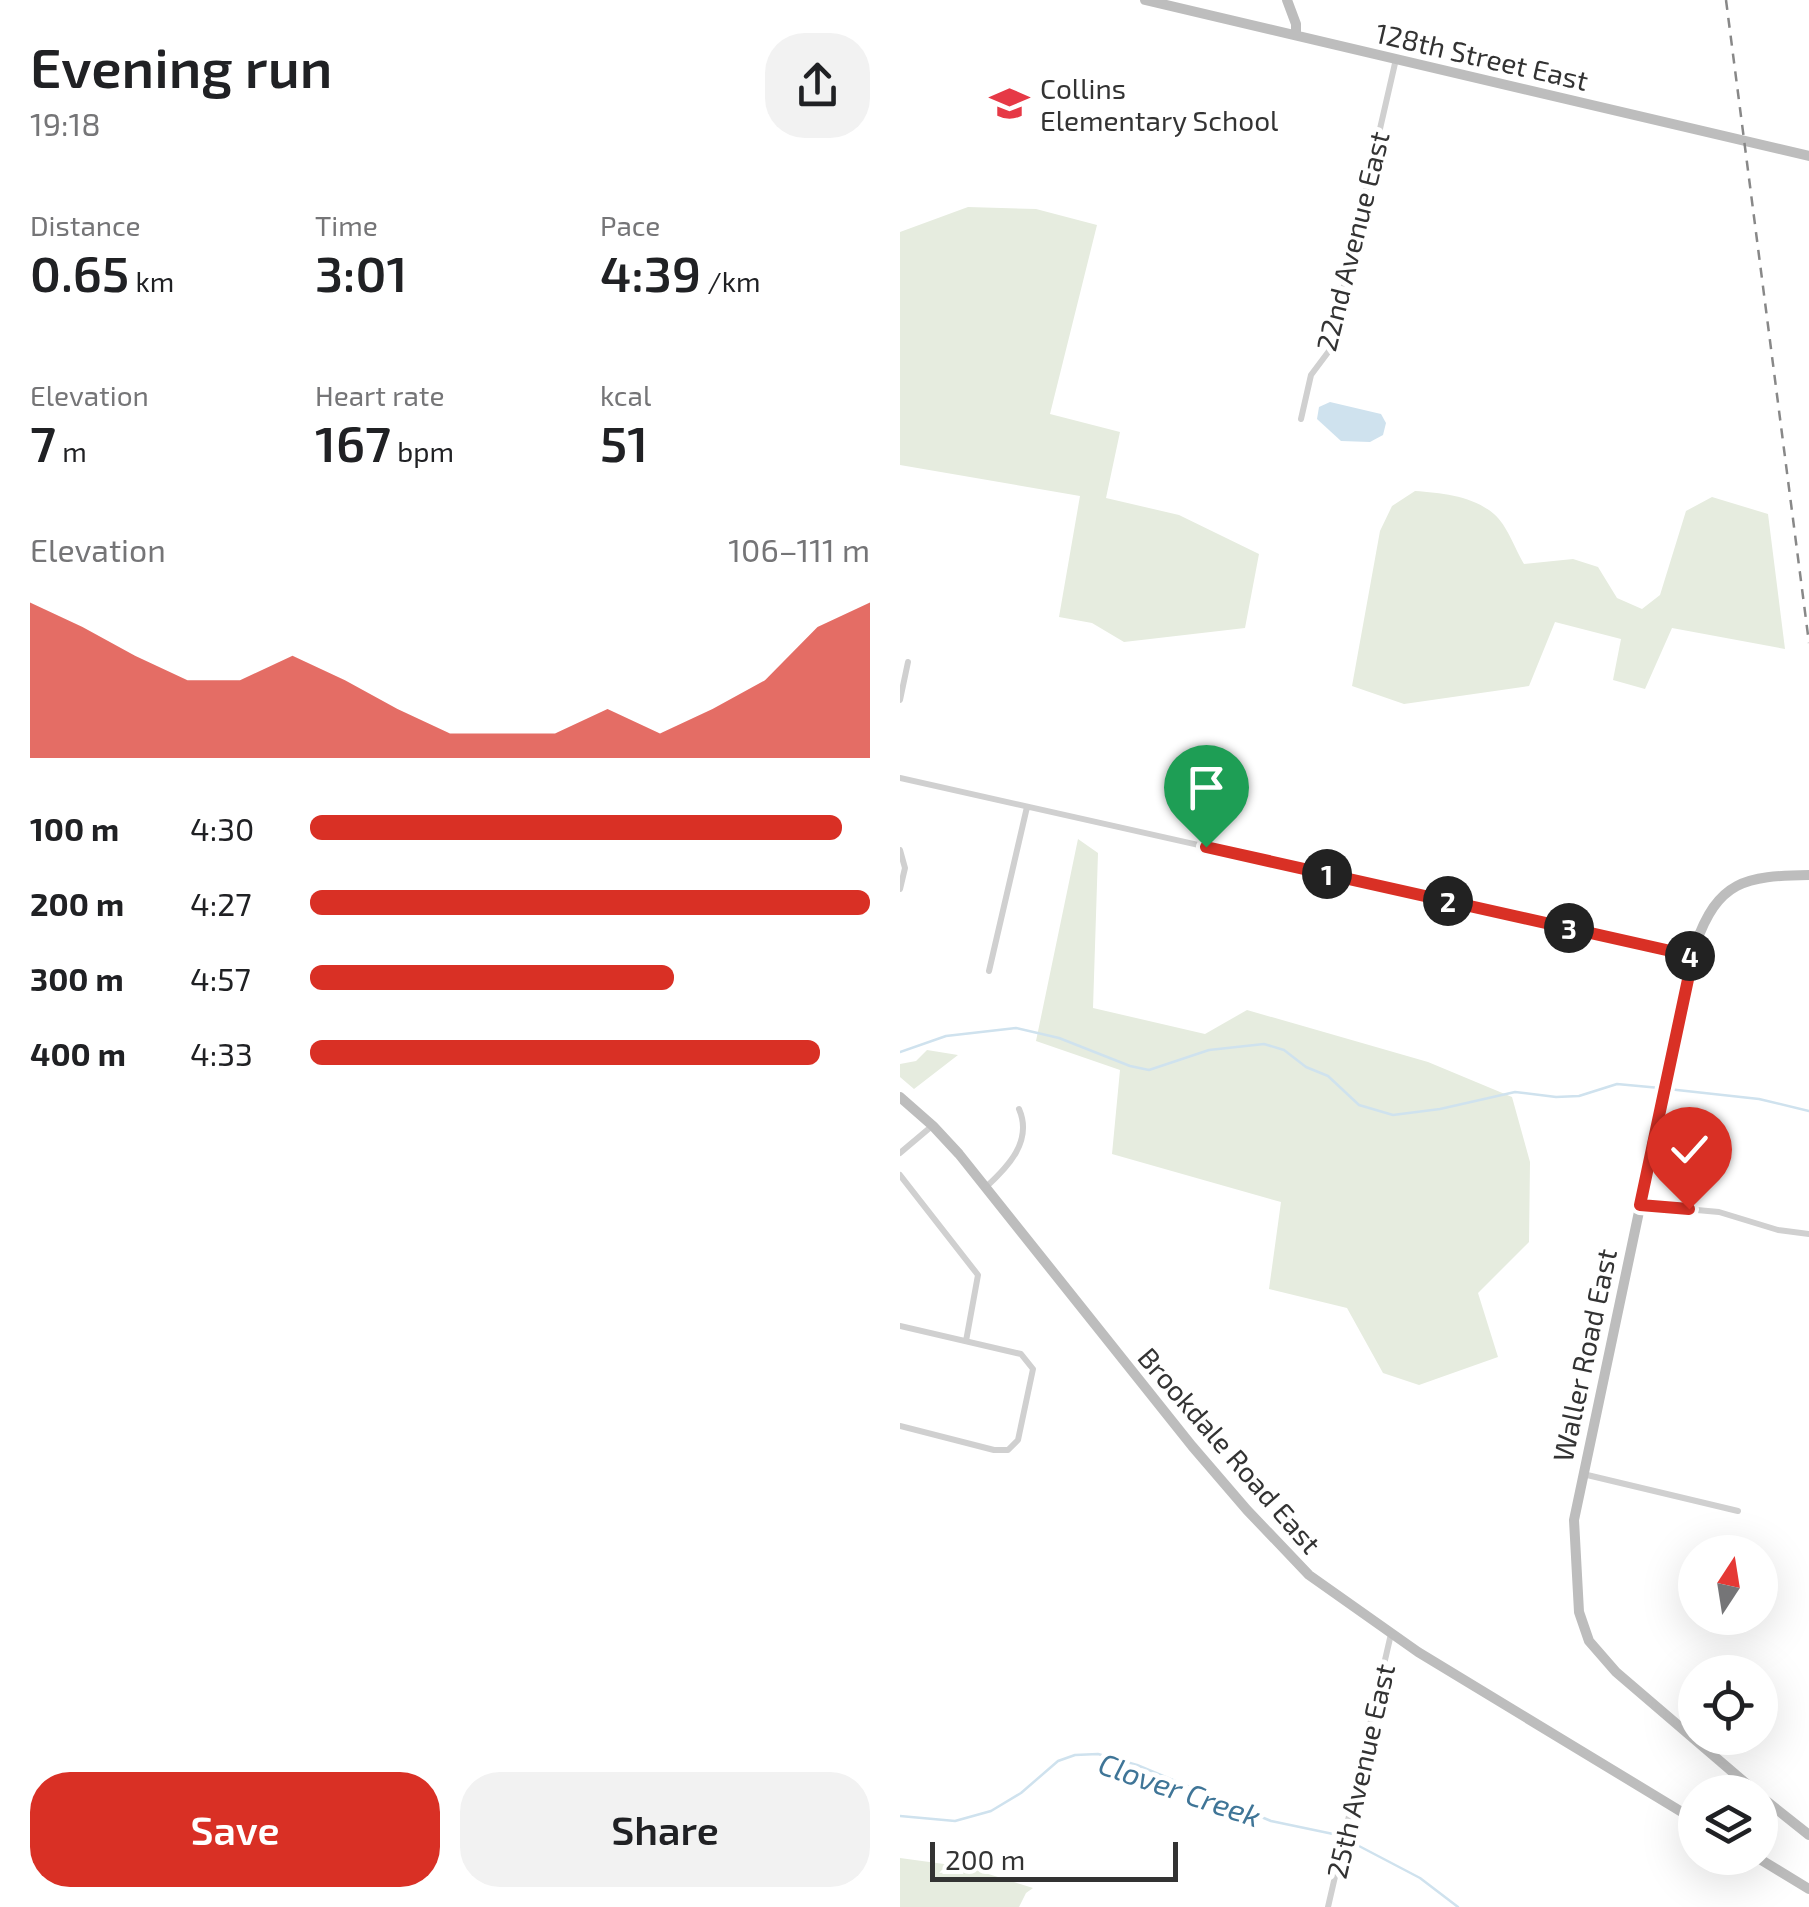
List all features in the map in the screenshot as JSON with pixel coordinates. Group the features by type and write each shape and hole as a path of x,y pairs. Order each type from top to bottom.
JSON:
{"street":[{"name":"128th Street East","path":"1145,0 1809,156"},
{"path":"1287,0 1296,35"},
{"name":"22nd Avenue East","path":"1301,419 1312,375 1329,351 1396,60"},
{"path":"900,700 908,662"},
{"path":"900,778 1693,956"},
{"path":"989,971 1027,808"},
{"path":"900,850 905,868 900,889"},
{"name":"Waller Road East","path":"1736,1775 1616,1672 1589,1641 1579,1612 1574,1520 1702,924 1729,891 1756,878 1809,875"},
{"name":"Brookdale Road East","path":"900,1097 933,1126 986,1187 1150,1396 1244,1507 1309,1574 1391,1634 1678,1810"},
{"path":"986,1187 1006,1168 1019,1146 1024,1126 1020,1108"},
{"path":"900,1153 933,1126"},
{"path":"900,1175 978,1275 966,1341"},
{"path":"1640,1205 1719,1212 1778,1230 1809,1234"},
{"path":"900,1326 1021,1354 1033,1369 1018,1440 1008,1450 994,1450 900,1426"},
{"path":"1582,1474 1738,1511"},
{"name":"25th Avenue East","path":"1328,1907 1391,1634"},
{"name":"Waller Road East","path":"1778,1810 1809,1835"},
{"path":"1778,1870 1809,1889"}],"shaded area":[{"path":"968,207 1036,209 1097,225 1050,414 1120,432 1106,498 1179,515 1259,554 1245,628 1124,642 1092,623 1059,617 1080,496 900,465 900,232"},
{"path":"1415,491 1477,503 1499,519 1524,564 1573,559 1598,567 1617,598 1642,609 1660,595 1686,511 1712,497 1768,514 1785,649 1672,628 1645,689 1613,680 1621,639 1555,622 1529,686 1404,704 1352,686 1380,531 1392,506"},
{"path":"1078,839 1098,853 1093,1008 1205,1034 1247,1010 1428,1062 1512,1097 1530,1162 1529,1242 1478,1293 1498,1357 1419,1385 1383,1373 1347,1308 1269,1289 1281,1202 1112,1154 1120,1070 1036,1041"},
{"path":"927,1050 958,1055 914,1089 900,1077 900,1064 916,1061"},
{"path":"900,1858 966,1867 1033,1888 1019,1907 900,1907"}],"water":[{"path":"1330,402 1381,414 1386,423 1383,435 1370,442 1341,441 1317,419 1319,407"}],"waterway":[{"path":"900,1052 946,1036 1016,1028 1059,1038 1149,1070 1209,1050 1264,1044 1284,1050 1306,1067 1328,1076 1359,1105 1393,1115 1515,1092 1556,1097 1579,1096 1617,1084 1660,1088"},
{"path":"1668,1089 1759,1099 1809,1111"},
{"name":"Clover Creek","path":"900,1816 955,1821 991,1811 1021,1793 1058,1761 1098,1754 1137,1765 1271,1821 1338,1835 1420,1878 1458,1907"}],"railway":[{"path":"1726,0 1809,643"}],"place":[{"name":"Collins Elementary School","path":"1010,104"}],"route":[{"path":"1206,847 1693,956 1640,1205 1689,1209"}]}
